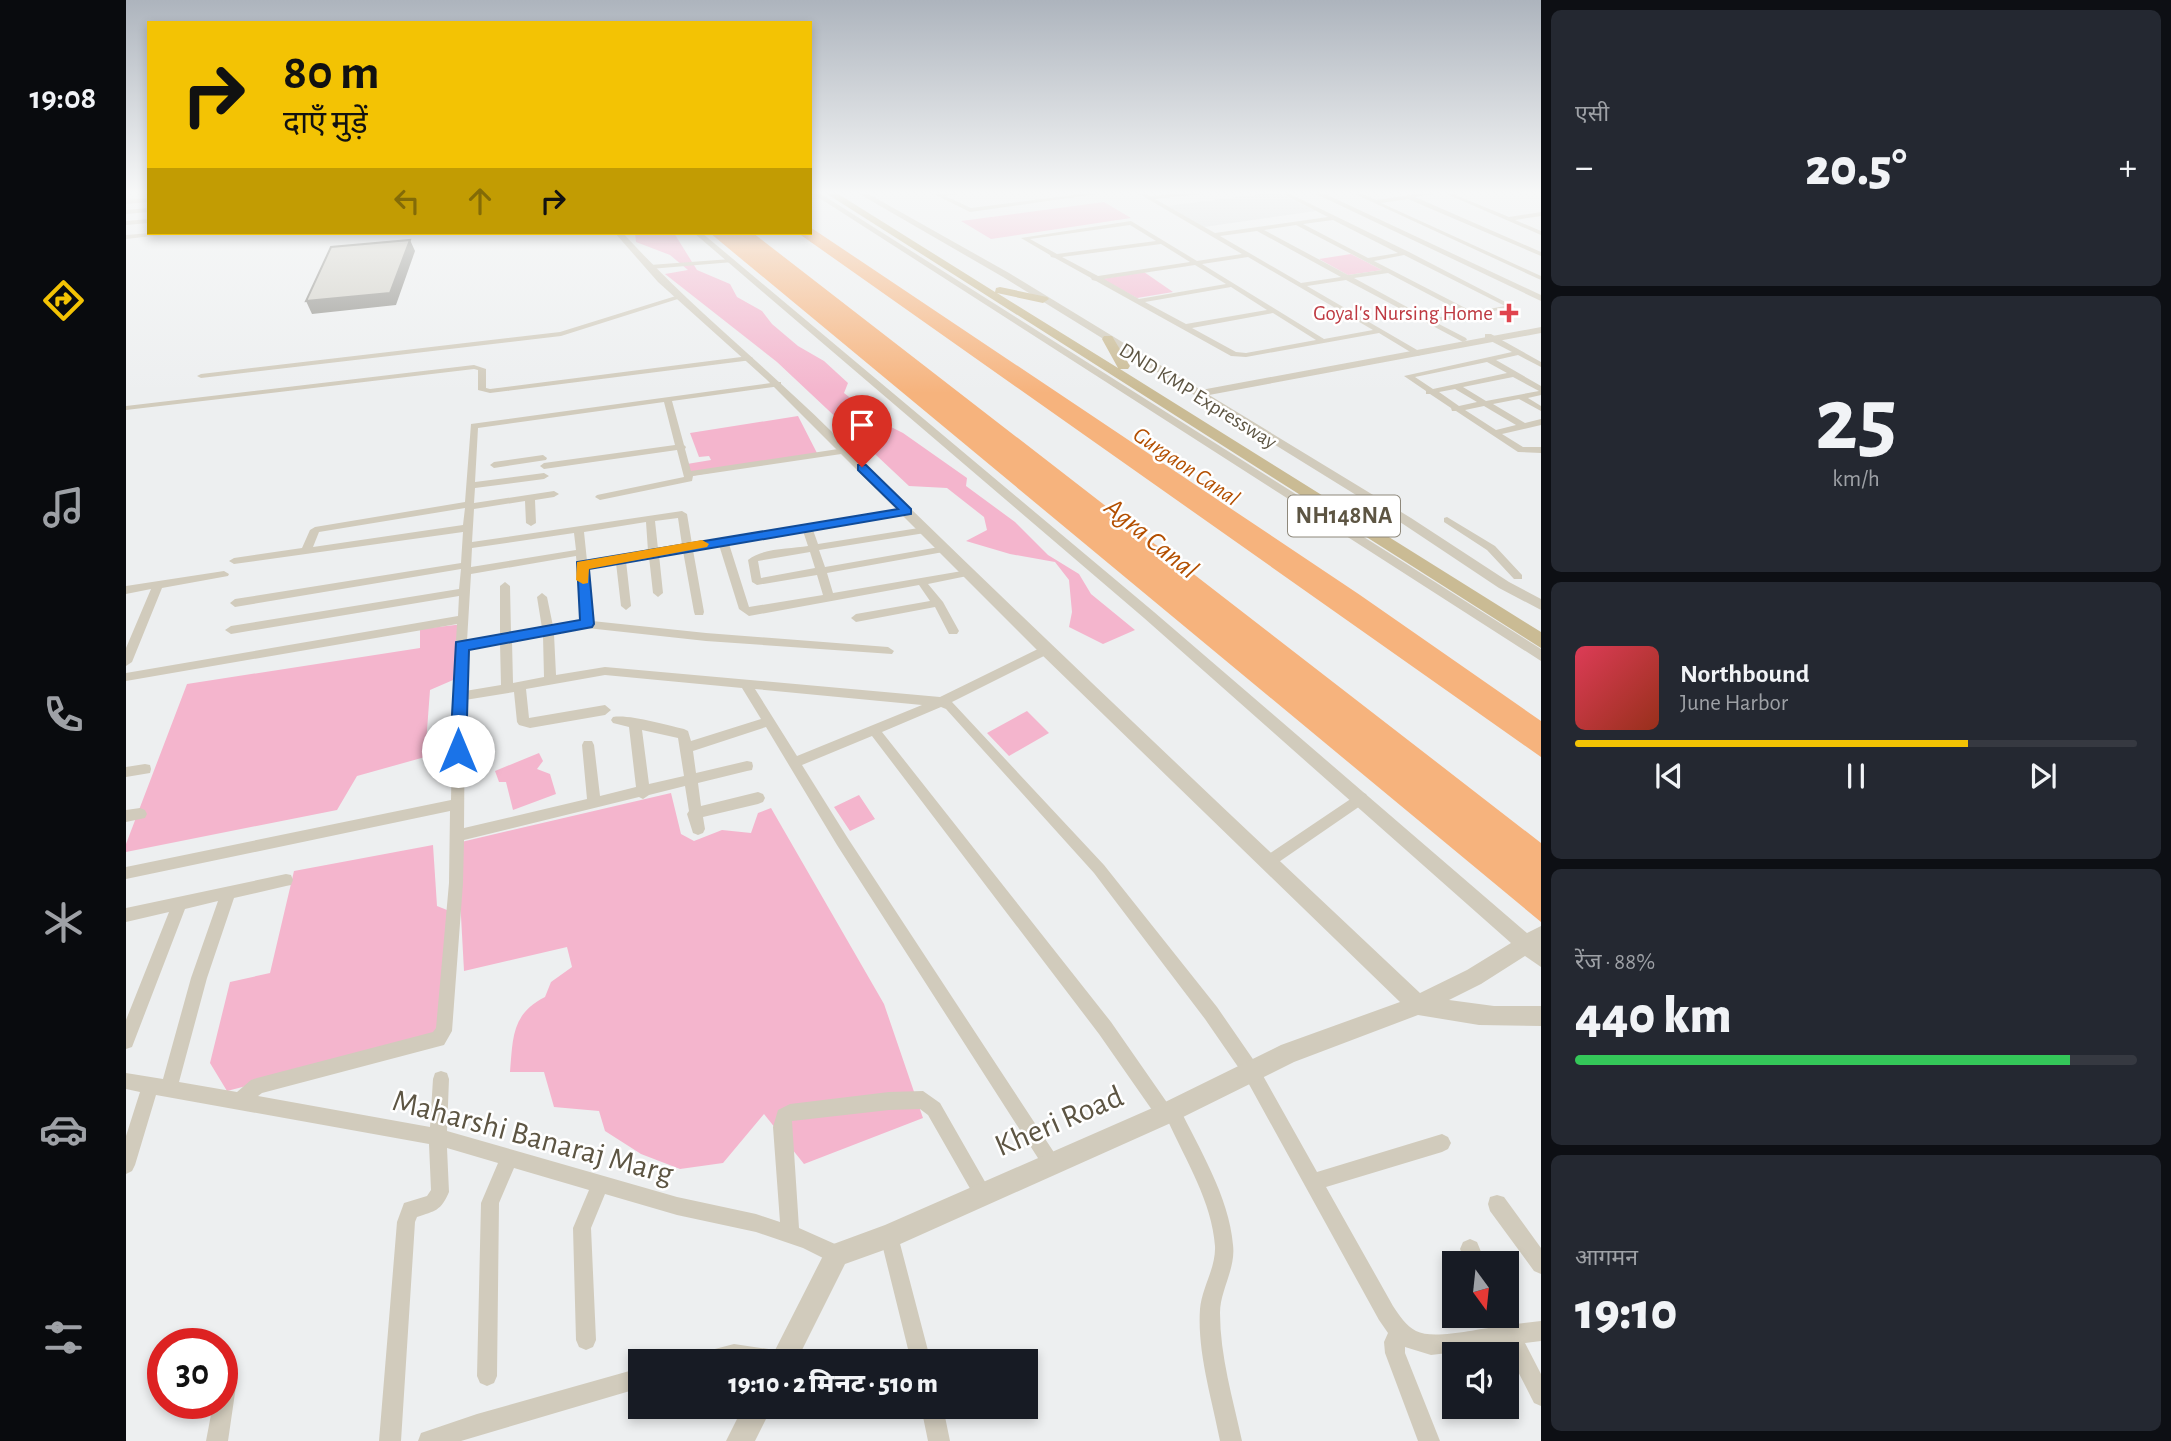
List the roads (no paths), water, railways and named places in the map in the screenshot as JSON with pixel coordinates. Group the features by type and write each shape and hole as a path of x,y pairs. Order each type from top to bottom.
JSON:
{"highway":[{"name":"DND KMP Expressway","path":"936,259 1123,366 1541,626"},
{"name":"DND KMP Expressway","path":"943,259 1541,641"},
{"path":"997,295 1043,299"},
{"path":"1035,333 1062,337"},
{"path":"1108,339 1123,366"}],"street":[{"path":"643,259 679,296 778,384 1046,650 1418,1006 1510,1018 1541,1016"},
{"path":"933,259 997,295 1035,333 1541,656"},
{"path":"978,259 1407,521 1504,585 1541,605"},
{"path":"1060,259 1227,351 1239,355 1380,331"},
{"path":"1192,259 1321,340"},
{"path":"1094,279 1222,259"},
{"path":"1257,259 1417,352 1463,340 1492,338 1541,365"},
{"path":"1315,259 1463,340"},
{"path":"1367,260 1371,259"},
{"path":"1419,259 1512,307 1429,321"},
{"path":"1459,259 1541,298"},
{"path":"1500,259 1541,278"},
{"path":"1367,260 1472,314"},
{"path":"650,267 732,261 1160,624 1360,798 1537,943"},
{"path":"1300,285 1388,271"},
{"path":"1138,302 1233,285"},
{"path":"201,376 562,334 679,296"},
{"path":"1184,327 1273,311"},
{"path":"1198,394 1316,370 1336,370 1541,327"},
{"path":"1519,353 1408,376 1525,452 1541,450"},
{"path":"126,408 474,367 482,369 482,390 490,391 749,358"},
{"path":"1488,359 1541,391"},
{"path":"1429,392 1516,374"},
{"path":"239,1102 257,1086 438,1039 444,1031 458,835 458,697 474,426 778,384"},
{"path":"1455,386 1524,426"},
{"path":"1455,408 1541,391"},
{"path":"1521,397 1541,409"},
{"path":"600,497 689,480 667,399"},
{"path":"1493,433 1541,422"},
{"path":"494,464 543,463 682,447"},
{"path":"688,474 845,451"},
{"path":"470,485 543,463"},
{"path":"306,550 315,530 550,495 543,463"},
{"path":"530,498 531,523"},
{"path":"582,565 907,511"},
{"path":"467,546 682,514 699,612"},
{"path":"650,518 658,593"},
{"path":"1447,520 1491,548 1523,574 1504,585"},
{"path":"807,527 829,596"},
{"path":"234,561 467,528"},
{"path":"579,529 587,624"},
{"path":"925,530 753,560 757,582 945,549"},
{"path":"723,541 745,611 968,573"},
{"path":"235,603 581,552"},
{"path":"621,559 626,606"},
{"path":"126,590 224,574"},
{"path":"920,581 953,631"},
{"path":"126,662 158,585"},
{"path":"505,586 505,638 513,688 523,722 605,710"},
{"path":"231,631 466,592"},
{"path":"542,597 548,630 550,682"},
{"path":"856,618 937,603"},
{"path":"126,677 464,620"},
{"path":"462,646 587,624 706,637 888,651"},
{"path":"794,763 941,702 1046,650"},
{"path":"458,697 605,671 941,702 957,712 1099,869 1178,968 1251,1072 1401,1334 1415,1344 1431,1345 1495,1328"},
{"path":"746,684 842,841 1051,1163"},
{"path":"617,720 680,731 684,734 698,829"},
{"path":"685,748 769,721"},
{"path":"635,723 643,793"},
{"path":"875,731 1168,1112 1212,1203 1224,1248 1210,1313 1213,1347 1231,1441"},
{"path":"588,745 594,804"},
{"path":"458,835 643,793 747,766"},
{"path":"126,772 145,769"},
{"path":"694,814 758,797"},
{"path":"1268,862 1360,798"},
{"path":"126,873 458,804"},
{"path":"126,915 286,880"},
{"path":"169,1090 200,978 229,892"},
{"path":"126,1041 180,903"},
{"name":"Kheri Road","path":"837,1255 889,1236 1168,1112 1289,1053 1418,1006 1537,943"},
{"path":"390,1441 407,1215 411,1210 438,1199 441,1079"},
{"name":"Maharshi Banaraj Marg","path":"126,1081 438,1137 600,1184 790,1234 837,1255"},
{"path":"126,1165 150,1086"},
{"path":"790,1234 782,1127 784,1116 790,1113 876,1102 923,1100 934,1109 982,1193"},
{"path":"1313,1182 1442,1143"},
{"path":"486,1376 491,1203 509,1157"},
{"path":"586,1340 582,1228 600,1184"},
{"path":"1497,1204 1541,1264"},
{"path":"889,1236 912,1349"},
{"path":"788,1349 837,1255"},
{"path":"1519,1327 1541,1331"},
{"path":"1507,1328 1541,1396"},
{"path":"1401,1334 1394,1342 1395,1353 1429,1441"},
{"path":"429,1441 477,1424 628,1381"},
{"path":"217,1441 221,1419"},
{"path":"740,1441 752,1419"},
{"path":"934,1419 939,1441"}],"place":[{"name":"Goyal's Nursing Home","path":"1509,313"}],"water label":[{"name":"Gurgaon Canal","path":"1186,467"},
{"name":"Agra Canal","path":"1151,539"}]}
